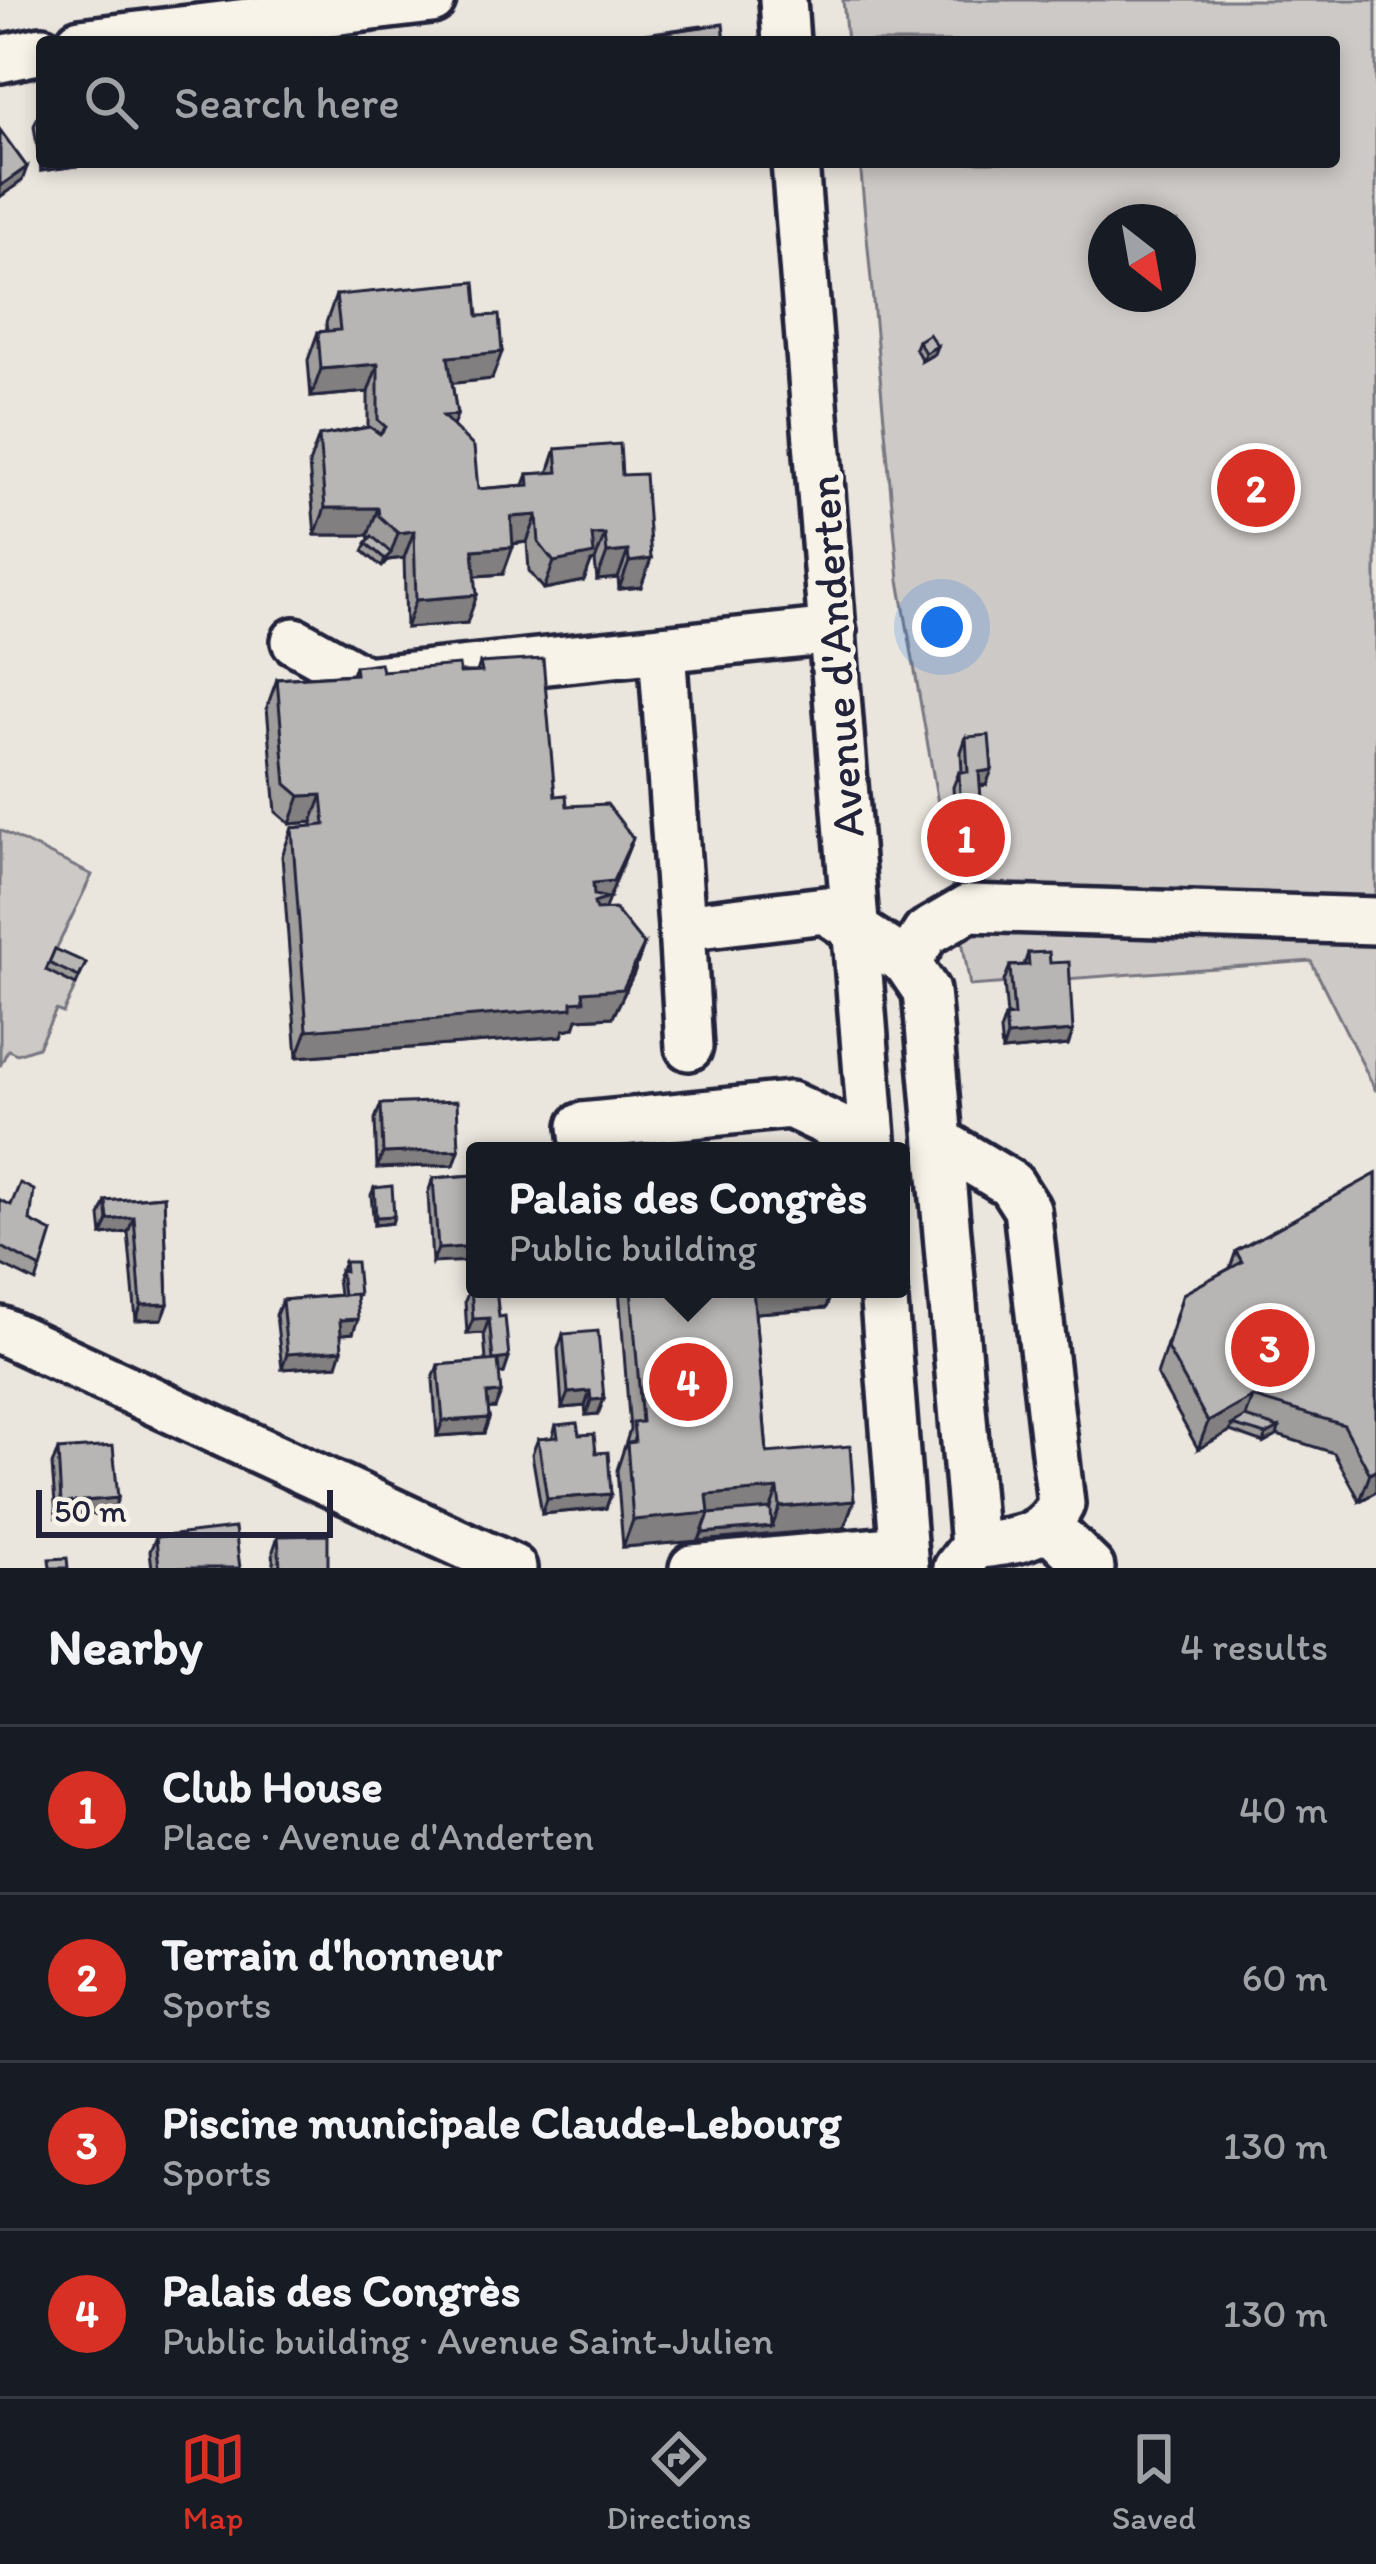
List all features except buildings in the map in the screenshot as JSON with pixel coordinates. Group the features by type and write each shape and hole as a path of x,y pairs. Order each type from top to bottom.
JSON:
{"street":[{"path":"130,36 432,0"},
{"path":"783,0 786,36"},
{"path":"0,59 36,51"},
{"name":"Avenue d'Anderten","path":"796,168 856,929 866,1142"},
{"path":"295,641 365,680 833,631"},
{"path":"662,649 689,1047"},
{"path":"907,962 926,933 968,908 1376,921"},
{"path":"682,927 825,910 907,962 926,991 965,1557 1031,1538 1049,1527 1060,1504 1027,1209 1011,1184 939,1141"},
{"path":"584,1142 582,1126 790,1106 854,1142"},
{"path":"693,1568 904,1559 884,1298"},
{"path":"0,1330 513,1568"},
{"path":"1049,1527 1091,1568"}],"shaded area":[{"path":"843,0 1376,0 1376,1091 1311,961 970,986 899,580 861,168 1340,168 1340,36 846,36"},
{"path":"0,830 92,875 46,970 76,985 63,1013 56,1010 38,1047 17,1054 8,1050 0,1066"}],"place":[{"name":"Terrain d'honneur","path":"1256,488"},
{"name":"Club House","path":"966,838"},
{"name":"Piscine municipale Claude-Lebourg","path":"1270,1348"},
{"name":"Palais des Congrès","path":"688,1382"}]}
